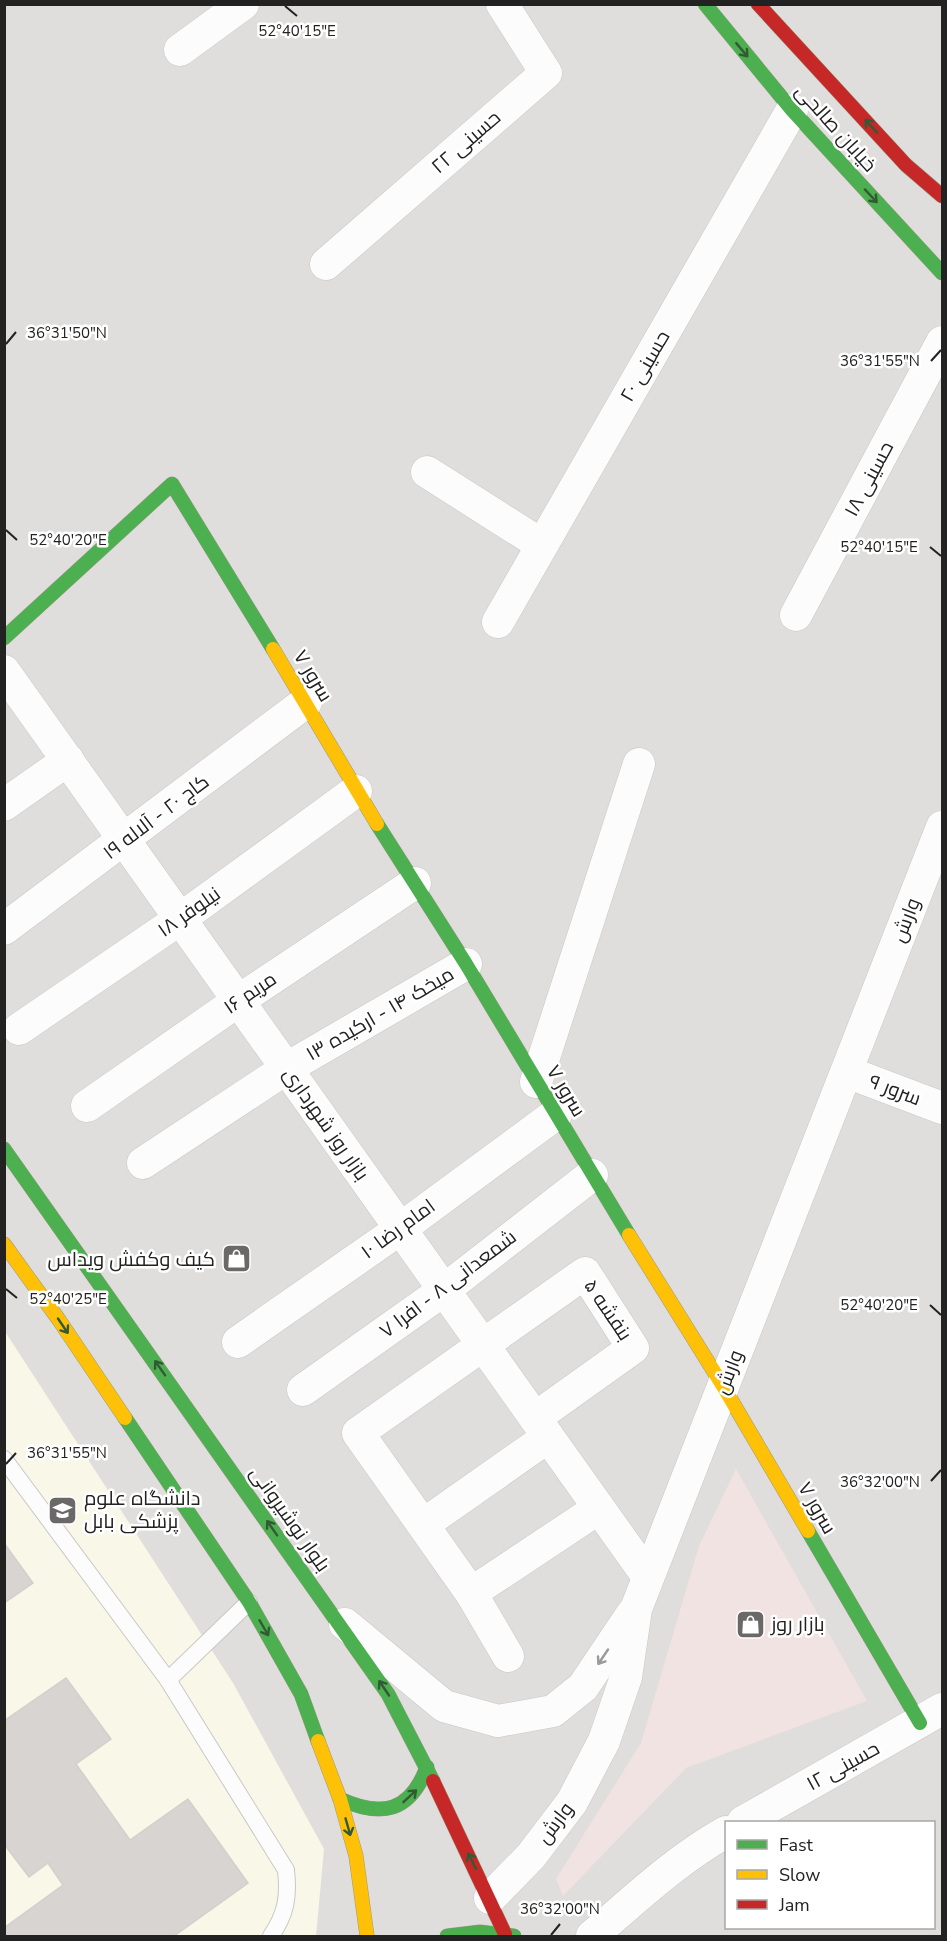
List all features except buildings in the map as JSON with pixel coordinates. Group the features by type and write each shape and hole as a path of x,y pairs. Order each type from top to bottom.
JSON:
{"main road":[{"name":"خيابان صالحی","path":"705,4 792,110 942,273"},
{"name":"خيابان صالحی","path":"758,4 906,165 942,196"},
{"name":"سرور ۷","path":"4,638 172,484 306,702 356,791 466,964 723,1386 931,1716"},
{"name":"بلوار نوشیروانی","path":"4,1149 388,1694 427,1767 509,1935"},
{"path":"4,1244 59,1320 249,1602 301,1694 340,1799 356,1856 367,1936"},
{"path":"340,1799 359,1809 382,1810 402,1803 418,1788 427,1767"},
{"path":"447,1936 485,1932 509,1935"}],"street":[{"path":"180,50 243,4"},
{"name":"حسینی ۲۲","path":"326,264 546,73 502,4"},
{"name":"حسینی ٢٠","path":"498,622 792,110"},
{"name":"حسینی ۱۸","path":"796,615 942,342"},
{"path":"427,472 542,545"},
{"name":"بازار روز شهرداری","path":"4,671 648,1577"},
{"name":"کاج ۲۰ - آلاله ۱۹","path":"4,929 125,841 306,702"},
{"path":"4,805 68,760"},
{"path":"536,1082 639,764"},
{"name":"نیلوفر ۱۸","path":"19,1029 180,919 356,791"},
{"name":"وارش","path":"490,1898 531,1856 572,1802 604,1741 626,1677 636,1609 942,826"},
{"name":"مریم ۱۶","path":"87,1106 238,1001 416,883"},
{"name":"میخک ۱۴ - ارکیده ۱۳","path":"142,1163 286,1068 466,964"},
{"name":"سرور ۹","path":"847,1072 942,1108"},
{"name":"امام رضا ۱۰","path":"238,1342 556,1114"},
{"name":"شمعدانی ۸ - افرا ۷","path":"303,1390 444,1290 592,1174"},
{"name":"بنفشه ۵","path":"483,1345 585,1273 633,1348 542,1427"},
{"path":"483,1345 358,1433 471,1593 508,1656"},
{"path":"424,1524 542,1427"},
{"path":"471,1593 599,1508"},
{"path":"332,1613 444,1706 498,1721 553,1711 583,1687 636,1609"},
{"name":"حسینی ۱۲","path":"745,1821 931,1716"},
{"path":"592,1936 688,1855 725,1833"}],"lane":[{"path":"4,1459 168,1680 286,1870 288,1892 282,1920 271,1936"},
{"path":"168,1680 249,1602"}],"shaded area":[{"path":"5,5 942,5 942,1936 5,1936"},
{"name":"دانشگاه علوم پزشکی بابل","path":"4,1330 233,1683 324,1849 316,1936 5,1936"},
{"name":"بازار روز","path":"736,1469 867,1701 686,1768 563,1896 556,1879 641,1743 699,1546"}],"traffic: fast":[{"path":"705,4 792,110 942,273"},
{"path":"4,638 172,484 273,649"},
{"path":"377,824 466,964 629,1235"},
{"path":"4,1149 388,1694 433,1781"},
{"path":"125,1418 249,1602 301,1694 318,1741"},
{"path":"808,1531 920,1723"},
{"path":"340,1799 369,1808 393,1807 412,1794 427,1767"},
{"path":"447,1936 480,1932 514,1936"}],"traffic: slow":[{"path":"273,649 377,824"},
{"path":"629,1235 723,1386 808,1531"},
{"path":"4,1244 125,1418"},
{"path":"318,1741 340,1799 356,1856 367,1936"}],"traffic: jam":[{"path":"758,4 906,165 942,196"},
{"path":"433,1781 505,1934"}],"place":[{"name":"کیف و‌کفش ویداس","path":"236,1259"},
{"name":"دانشگاه علوم پزشکی بابل","path":"63,1510"},
{"name":"بازار روز","path":"750,1624"}]}
